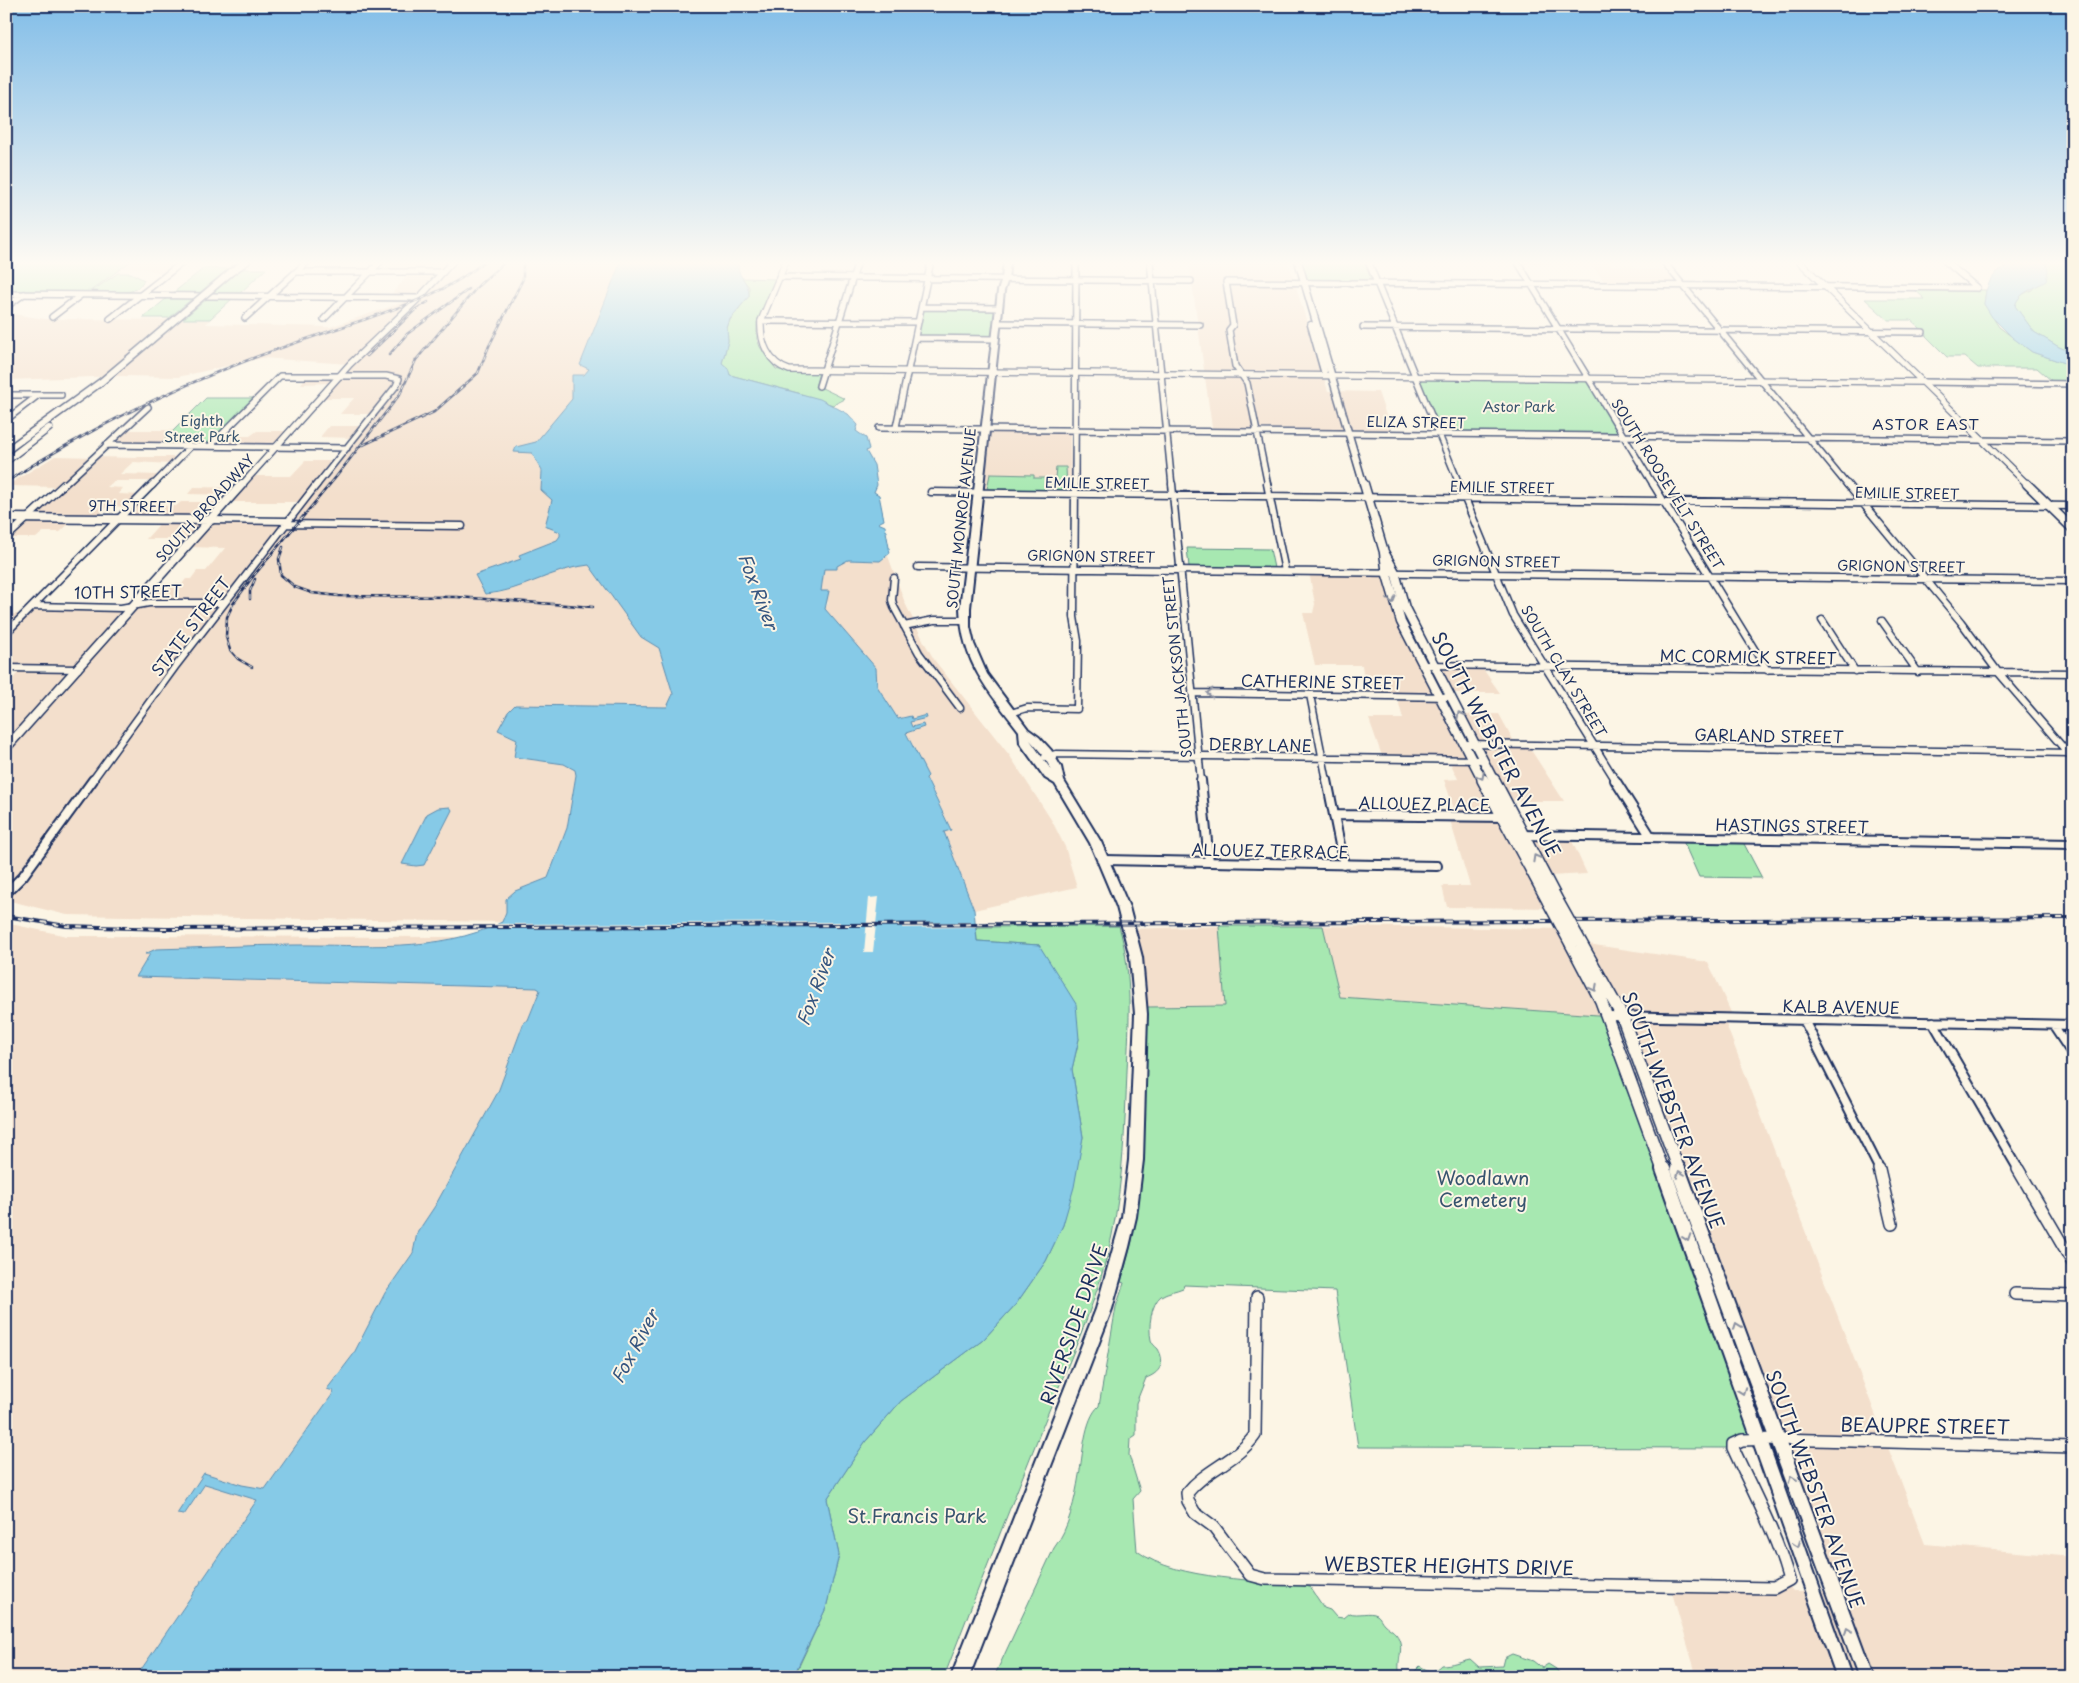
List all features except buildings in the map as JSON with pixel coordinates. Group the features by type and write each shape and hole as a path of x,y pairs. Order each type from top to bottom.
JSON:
{"main road":[{"path":"6,452 100,382 151,340"},
{"name":"SOUTH MONROE AVENUE","path":"996,340 965,620 968,643 975,664 983,677 1024,731 1024,740 1043,758 1049,775 1059,781 1080,815 1104,860 1123,906 1132,937"},
{"name":"SOUTH WEBSTER AVENUE","path":"1318,340 1336,406 1342,413 1390,572 1394,607 1428,665 1451,697 1476,744 1478,760 1511,835 1554,902"},
{"path":"6,461 74,407 100,382"},
{"path":"14,446 27,446"},
{"name":"SOUTH WEBSTER AVENUE","path":"1428,665 1440,697 1464,744 1478,760 1514,817 1554,902 1615,1016 1866,1677"},
{"name":"RIVERSIDE DRIVE","path":"960,1677 1104,1309 1122,1247 1130,1208 1136,1160 1141,1023 1140,985 1132,937"},
{"name":"SOUTH WEBSTER AVENUE","path":"1615,1016 1758,1440 1844,1677"}],"street":[{"name":"SOUTH BROADWAY","path":"6,748 78,670 340,375 374,340"},
{"path":"762,340 777,365 786,370 2073,384"},
{"path":"819,386 834,340"},
{"path":"896,427 915,340"},
{"path":"1011,713 1027,708 1077,709 1078,641 1074,617 1076,568 1077,340"},
{"name":"SOUTH JACKSON STREET","path":"1157,340 1209,862"},
{"path":"1230,340 1235,366 1247,382 1285,571"},
{"name":"SOUTH CLAY STREET","path":"1400,340 1513,615 1651,837"},
{"name":"SOUTH ROOSEVELT STREET","path":"1564,340 1767,670"},
{"path":"1728,340 1961,622 1998,672 2071,755"},
{"path":"1880,340 2073,529"},
{"path":"210,446 276,378 289,375 340,375"},
{"name":"STATE STREET","path":"6,893 23,876 175,667 287,522 396,386 399,379 386,376 340,375"},
{"path":"6,395 61,395"},
{"path":"6,420 37,396"},
{"path":"6,538 148,407"},
{"name":"ELIZA STREET","path":"879,428 2073,441"},
{"path":"106,445 347,448"},
{"path":"6,633 191,446"},
{"name":"EMILIE STREET","path":"931,492 2073,506"},
{"name":"9TH STREET","path":"6,518 211,520 462,526"},
{"name":"GRIGNON STREET","path":"918,567 2073,581"},
{"path":"894,578 892,600 894,608 919,653 960,708"},
{"name":"10TH STREET","path":"33,606 121,608 135,605 224,604"},
{"path":"904,626 934,620 965,620"},
{"path":"1822,620 1855,671"},
{"path":"1882,621 1918,672"},
{"name":"MC CORMICK STREET","path":"1428,665 2073,673"},
{"path":"6,668 78,670"},
{"name":"CATHERINE STREET","path":"1192,693 1451,697"},
{"path":"1310,695 1344,865"},
{"name":"GARLAND STREET","path":"1464,744 2071,755"},
{"name":"DERBY LANE","path":"1043,758 1056,754 1478,760"},
{"name":"ALLOUEZ PLACE","path":"1334,815 1514,817"},
{"name":"HASTINGS STREET","path":"1511,835 2073,844"},
{"name":"ALLOUEZ TERRACE","path":"1104,860 1437,866"},
{"name":"KALB AVENUE","path":"1615,1016 2073,1025"},
{"path":"1804,1020 1873,1154 1880,1171 1892,1224"},
{"path":"1933,1022 2073,1263"},
{"path":"2052,1025 2073,1055"},
{"path":"2015,1294 2073,1296"},
{"name":"WEBSTER HEIGHTS DRIVE","path":"1257,1297 1255,1435 1242,1452 1193,1483 1187,1494 1188,1501 1195,1513 1214,1527 1250,1575 1265,1579 1774,1588 1789,1580 1786,1566 1770,1526 1732,1448 1733,1444 1742,1440 1777,1439"},
{"name":"BEAUPRE STREET","path":"1777,1439 2073,1447"}],"shaded area":[{"path":"6,340 590,340 580,365 590,369 584,375 572,375 572,399 536,442 516,447 514,451 532,453 542,472 541,490 553,500 560,536 557,540 519,555 521,559 475,575 485,594 499,593 572,566 589,565 641,637 659,648 673,694 668,707 516,705 505,734 518,739 514,757 564,764 575,770 576,775 567,828 548,878 515,891 502,922 67,915 6,900 6,687 21,669 6,668 6,633 11,627 6,627 6,614 24,614 33,606 121,608 135,605 154,583 182,584 186,579 191,579 197,571 206,571 225,548 187,547 193,539 146,539 164,519 119,519 130,507 108,506 95,519 75,518 60,532 43,532 36,538 6,538 6,518 28,518 60,487 6,486 55,456 180,457 173,464 133,462 120,474 163,475 156,481 114,481 107,487 123,488 118,494 143,495 134,505 176,506 181,502 226,502 232,495 188,494 194,487 239,488 250,476 291,476 305,461 337,461 355,438 320,437 329,426 365,426 373,414 340,414 354,398 320,398 332,383 301,384 307,375 340,375 349,364 262,358 178,377 121,376 6,380","holes":["227,502 303,502 288,520 211,519"]},
{"path":"1200,340 1312,340 1328,391 1378,392 1391,430 1212,428"},
{"path":"123,430 173,430 158,446 106,445"},
{"path":"257,431 290,431 276,447 210,446 220,436 250,436"},
{"path":"990,432 1070,432 1071,489 1065,491 985,490"},
{"path":"888,556 905,603 924,642 935,661 1010,756 1052,821 1065,847 1077,887 974,910 944,832 951,829 906,732 912,727 910,722 927,718 926,715 912,719 906,717 898,719 877,686 876,668 825,609 828,603 821,591 824,569 837,566 848,560 880,561"},
{"path":"1309,572 1395,572 1404,604 1461,715 1499,714 1516,745 1529,747 1564,801 1510,801 1561,908 1447,907 1442,886 1470,886 1449,817 1457,817 1444,780 1458,779 1449,760 1383,759 1369,719 1403,719 1397,696 1366,696 1362,665 1315,665 1303,613 1313,613 1315,604"},
{"path":"1453,668 1483,669 1500,693 1453,693 1440,670"},
{"path":"1542,838 1571,839 1587,874 1549,876 1531,840"},
{"path":"6,923 67,936 461,937 415,945 290,945 146,954 150,954 136,977 538,988 540,990 528,1020 524,1023 498,1092 435,1206 417,1233 413,1253 385,1293 353,1355 328,1389 333,1391 332,1395 136,1677 6,1677"},
{"path":"1219,926 1226,1006 1141,1007 1130,929"},
{"path":"1323,926 1573,929 1581,943 1708,962 1734,1019 1724,1019 1925,1544 2073,1557 2073,1677 1697,1677 1670,1586 1774,1588 1785,1582 1793,1591 1833,1591 1622,1017 1340,997"}],"green space":[{"path":"757,340 760,347 776,369 787,372 819,372 815,387 822,388 845,399 833,405 798,393 730,375 705,373 726,367 722,363 728,341"},
{"path":"1930,340 2016,340 2032,352 2073,366 2073,382 2053,382 2037,368 1978,368 1965,357 1947,357"},
{"path":"2047,340 2073,340 2073,353"},
{"name":"Astor Park","path":"1419,379 1587,380 1619,434 1441,432"},
{"name":"Eighth Street Park","path":"206,398 257,398 210,446 158,446"},
{"path":"1056,467 1066,467 1067,490 987,489 990,474 1034,475 1034,478 1055,478"},
{"path":"1187,548 1270,549 1274,568 1189,567"},
{"path":"1683,841 1743,842 1762,878 1699,877"},
{"name":"St.Francis Park","path":"1119,926 1128,980 1129,1016 1123,1153 1119,1194 1107,1258 1084,1325 944,1677 794,1677 826,1608 839,1555 827,1499 865,1442 901,1401 983,1340 1016,1304 1046,1261 1063,1225 1083,1137 1072,1069 1079,1039 1039,945 977,941 976,927"},
{"name":"Woodlawn Cemetery","path":"1219,926 1323,926 1340,997 1612,1016 1761,1433 1735,1436 1727,1448 1358,1447 1335,1291 1184,1285 1183,1288 1161,1296 1155,1304 1151,1316 1151,1340 1158,1349 1161,1363 1155,1373 1146,1378 1136,1403 1136,1435 1130,1439 1129,1455 1140,1491 1133,1499 1137,1551 1154,1561 1197,1574 1310,1587 1324,1608 1330,1610 1336,1617 1343,1618 1349,1613 1371,1613 1377,1615 1399,1639 1401,1650 1399,1672 1401,1677 994,1677 1054,1548 1064,1532 1076,1494 1087,1429 1094,1412 1099,1406 1116,1307 1124,1283 1121,1282 1132,1241 1139,1192 1147,1007 1225,1006"},
{"path":"1512,1654 1533,1661 1542,1668 1548,1664 1556,1669 1562,1677 1409,1677 1420,1666 1431,1671 1441,1665 1470,1659 1479,1667 1502,1666 1504,1658"}],"water":[{"name":"Fox River","path":"590,340 728,340 722,363 728,368 730,375 820,399 848,414 858,425 856,431 866,438 869,449 866,451 874,465 877,485 874,492 879,495 884,520 878,523 885,526 890,553 880,561 848,560 837,566 837,569 824,569 821,591 829,591 825,609 876,668 877,686 898,719 911,716 912,719 926,715 927,718 910,722 912,727 923,724 924,727 906,733 928,776 926,778 951,830 944,832 974,910 977,941 1039,945 1076,1004 1079,1039 1072,1069 1083,1137 1074,1187 1063,1225 1046,1261 1016,1304 983,1340 901,1401 865,1442 827,1499 839,1555 826,1608 793,1677 136,1677 257,1500 205,1484 184,1515 177,1514 204,1473 242,1485 265,1489 332,1395 333,1391 327,1389 353,1355 385,1293 413,1253 417,1233 435,1206 498,1092 524,1022 528,1020 540,990 537,988 136,977 150,954 145,954 156,949 276,945 373,946 426,943 452,939 502,922 506,912 506,899 515,891 548,878 567,828 576,775 575,770 564,764 514,757 517,739 498,730 508,712 515,705 667,707 673,694 659,648 641,637 589,565 563,571 511,589 485,594 475,575 521,559 519,555 557,540 560,536 560,532 545,526 552,500 541,490 542,471 532,453 514,452 516,447 536,442 572,399 572,375 584,375 589,369 580,365"},
{"path":"2015,340 2047,340 2073,353 2073,366 2032,352"},
{"path":"450,807 452,810 424,865 402,864 427,814 438,808"}],"pier":[{"path":"879,897 873,952 864,952 869,898"},
{"path":"840,922 840,926 483,929 493,924"},
{"path":"976,922 976,927 902,928 903,923"}],"railway":[{"path":"6,482 66,446 159,398 223,370 306,340"},
{"path":"367,356 384,340"},
{"path":"389,355 402,340"},
{"path":"252,667 238,659 230,650 226,637 227,617 233,604 251,579 336,477 400,394 416,360 433,340"},
{"path":"363,445 434,412 478,373 492,340"},
{"path":"283,547 279,559 281,575 295,587 312,593 339,596 457,597 593,607"},
{"path":"250,599 250,591 255,579"},
{"path":"6,916 66,926 165,929 2073,918"}],"district":[{"name":"ASTOR EAST","path":"1926,423"}]}
